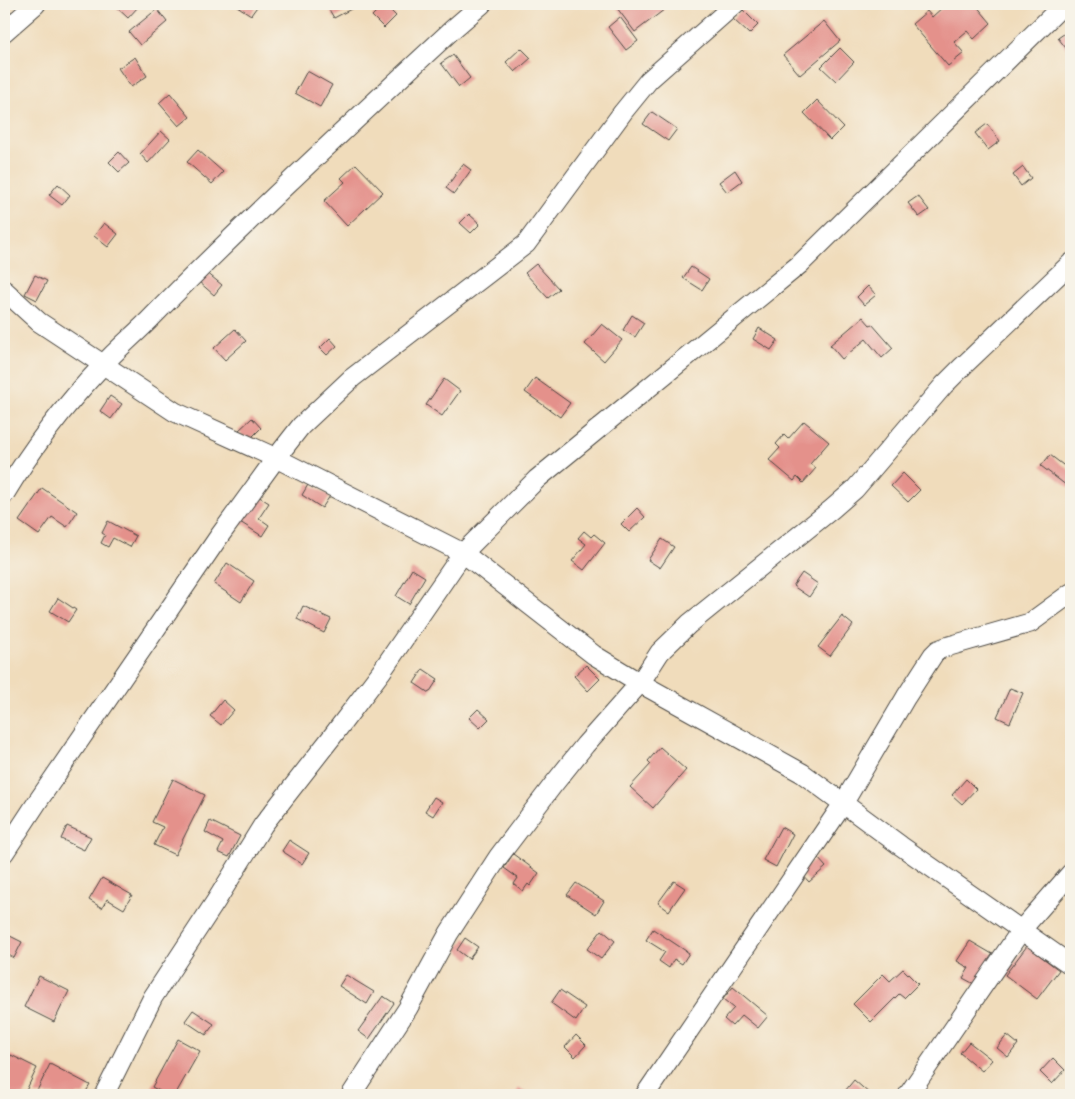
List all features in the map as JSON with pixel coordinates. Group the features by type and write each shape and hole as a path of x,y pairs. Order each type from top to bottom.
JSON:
{"street":[{"path":"4,32 36,4"},
{"path":"4,495 24,462 60,414 103,364 268,204 439,42 482,4"},
{"path":"4,853 218,538 301,426 352,378 526,244 623,112 649,80 735,4"},
{"path":"104,1095 153,997 216,901 262,825 375,679 463,553 537,479 800,264 1064,4"},
{"path":"351,1095 408,1008 449,933 499,856 579,752 640,683 660,652 689,624 855,489 963,366 1071,263"},
{"path":"4,290 39,322 175,412 276,458 463,553 594,655 640,683 802,773 901,846 1071,964"},
{"path":"644,1095 842,804 933,655 938,650 1030,623 1071,593"},
{"path":"908,1095 1022,929 1071,873"}],"building":[{"path":"113,4 134,4 138,7 128,18"},
{"path":"234,4 259,4 251,15"},
{"path":"330,4 351,4 353,8 334,18 327,6"},
{"path":"384,4 396,16 384,28 372,16"},
{"path":"614,4 667,4 669,6 635,32"},
{"path":"943,4 975,4 991,23 974,39 967,31 954,42 964,53 948,66 912,24 927,11 932,17 944,6"},
{"path":"157,9 167,22 140,45 129,32"},
{"path":"742,9 758,25 749,34 733,19"},
{"path":"620,17 638,41 626,50 608,27"},
{"path":"824,21 840,41 800,75 783,55"},
{"path":"1068,31 1071,35 1070,53 1058,38"},
{"path":"521,48 531,58 515,72 506,62"},
{"path":"840,48 854,62 836,81 821,67"},
{"path":"453,55 470,78 459,87 441,63"},
{"path":"135,57 147,76 131,87 118,68"},
{"path":"307,71 332,85 320,107 295,93"},
{"path":"170,93 190,117 179,126 159,103"},
{"path":"817,100 843,127 830,140 804,113"},
{"path":"652,112 677,129 668,141 643,124"},
{"path":"987,124 1000,141 988,150 975,133"},
{"path":"161,131 170,139 148,163 140,154"},
{"path":"198,150 223,172 212,184 187,162"},
{"path":"119,152 129,163 119,172 109,162"},
{"path":"356,164 383,192 347,226 324,201 345,182 341,178"},
{"path":"463,164 471,170 454,194 446,188"},
{"path":"1023,167 1031,178 1021,186 1013,175"},
{"path":"735,170 742,181 727,192 719,182"},
{"path":"58,184 70,195 62,205 49,195"},
{"path":"918,196 929,210 919,217 908,203"},
{"path":"469,214 480,224 471,233 460,223"},
{"path":"104,223 118,234 108,247 94,236"},
{"path":"536,264 559,289 548,298 525,273"},
{"path":"691,267 709,279 702,290 683,278"},
{"path":"206,272 222,285 214,295 198,281"},
{"path":"35,275 47,281 37,300 25,294"},
{"path":"868,286 876,295 864,305 857,297"},
{"path":"632,315 644,323 635,337 623,330"},
{"path":"863,317 870,325 872,324 893,348 882,358 866,339 842,359 830,345"},
{"path":"602,324 622,340 604,361 585,344"},
{"path":"759,328 778,340 771,350 753,339"},
{"path":"235,329 246,341 225,360 214,348"},
{"path":"330,338 337,346 327,355 320,348"},
{"path":"535,378 570,403 560,417 525,392"},
{"path":"444,379 460,391 442,416 426,405"},
{"path":"110,396 122,404 111,419 100,411"},
{"path":"252,418 261,428 248,441 238,431"},
{"path":"804,421 829,442 810,464 816,468 803,483 797,477 794,481 769,460 780,448 776,444 784,435 788,439"},
{"path":"1050,455 1071,471 1071,489 1041,466"},
{"path":"903,473 920,490 908,502 891,486"},
{"path":"309,483 330,496 322,508 302,495"},
{"path":"42,488 77,512 67,527 52,517 39,535 19,521"},
{"path":"258,496 269,503 259,518 269,525 262,536 240,522"},
{"path":"637,508 645,517 629,532 621,524"},
{"path":"108,521 136,536 130,547 113,538 108,547 101,543 105,535 102,533"},
{"path":"584,531 591,537 594,534 605,543 584,570 572,561 586,544 578,538"},
{"path":"662,539 674,547 660,568 648,560"},
{"path":"227,563 254,581 241,602 214,584"},
{"path":"412,569 425,577 409,604 396,596"},
{"path":"802,573 818,584 809,597 793,586"},
{"path":"58,598 76,610 68,622 50,611"},
{"path":"303,606 331,619 324,633 297,619"},
{"path":"842,616 853,625 830,656 818,647"},
{"path":"586,665 600,679 588,691 574,676"},
{"path":"423,669 438,679 429,693 414,683"},
{"path":"1010,688 1023,693 1010,723 997,717"},
{"path":"223,700 234,710 221,725 210,716"},
{"path":"478,709 489,719 480,728 469,718"},
{"path":"660,747 686,770 653,808 630,787 651,764 648,761"},
{"path":"173,779 205,795 175,855 154,845 163,827 152,822"},
{"path":"966,779 976,789 962,804 952,795"},
{"path":"434,797 442,802 433,816 425,811"},
{"path":"210,821 240,836 229,857 218,852 223,842 205,832"},
{"path":"67,826 91,837 84,850 61,839"},
{"path":"781,827 793,834 776,867 763,860"},
{"path":"289,840 309,853 302,864 282,851"},
{"path":"513,854 539,873 530,886 528,884 523,891 514,884 518,878 504,868"},
{"path":"817,857 826,867 809,882 800,872"},
{"path":"102,878 132,895 124,909 107,899 102,908 89,900"},
{"path":"674,881 685,888 669,911 658,903"},
{"path":"576,883 604,901 596,914 567,895"},
{"path":"653,929 689,953 682,964 674,959 669,968 659,961 665,952 646,940"},
{"path":"602,930 615,941 601,959 587,949"},
{"path":"4,933 22,942 14,958 4,953"},
{"path":"465,938 478,947 469,959 457,950"},
{"path":"970,941 994,955 976,985 963,978 969,968 957,961"},
{"path":"1027,946 1059,970 1037,999 1005,975"},
{"path":"903,969 918,984 904,998 899,994 871,1022 853,1004 883,974 890,981"},
{"path":"346,975 374,992 367,1004 339,986"},
{"path":"39,976 69,991 54,1022 24,1007"},
{"path":"733,987 768,1016 758,1028 742,1015 732,1026 724,1019 734,1008 723,999"},
{"path":"560,990 585,1007 576,1021 551,1003"},
{"path":"383,996 394,1003 369,1039 358,1031"},
{"path":"193,1010 214,1024 206,1035 185,1021"},
{"path":"576,1035 586,1045 575,1057 565,1047"},
{"path":"1007,1035 1018,1044 1008,1057 997,1048"},
{"path":"178,1039 200,1051 175,1095 167,1095 152,1087"},
{"path":"969,1042 992,1060 982,1071 960,1053"},
{"path":"11,1055 37,1068 24,1095 13,1095 4,1091 4,1068"},
{"path":"1053,1058 1065,1070 1052,1084 1040,1072"},
{"path":"50,1064 90,1085 84,1095 35,1095"},
{"path":"854,1080 871,1095 851,1095 845,1091"},
{"path":"519,1088 532,1095 515,1095"}]}
